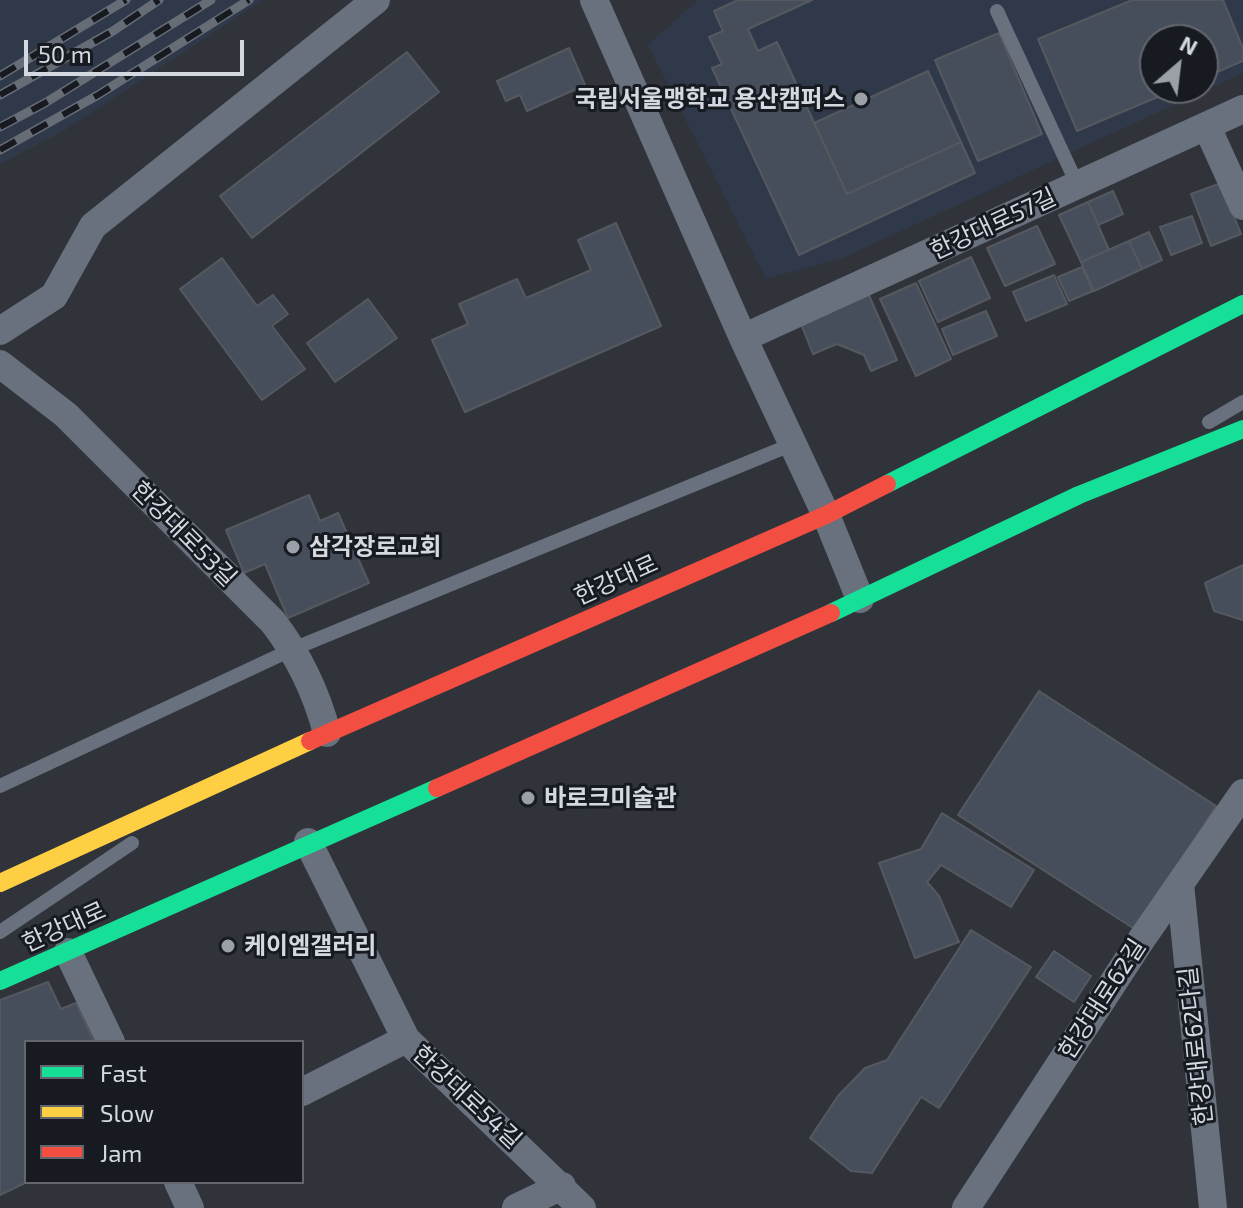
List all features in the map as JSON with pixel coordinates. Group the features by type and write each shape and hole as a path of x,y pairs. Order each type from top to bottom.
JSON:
{"main road":[{"name":"한강대로","path":"0,883 327,733 826,515 1243,304"},
{"name":"한강대로","path":"0,981 860,599 1079,495 1243,429"}],"street":[{"path":"0,331 54,296 93,226 376,0"},
{"path":"594,0 743,338 826,515 860,599"},
{"name":"한강대로57길","path":"743,338 1243,109"},
{"path":"1207,127 1243,206"},
{"name":"한강대로53길","path":"0,364 66,415 273,622 293,649 318,699 327,733"},
{"name":"한강대로62길","path":"966,1208 1243,793"},
{"name":"한강대로54길","path":"308,842 406,1039 582,1208"},
{"name":"한강대로62다길","path":"1180,884 1213,1208"},
{"path":"68,952 110,1040"},
{"path":"304,1091 406,1039"},
{"path":"179,1184 190,1208"},
{"path":"516,1208 562,1186"}],"lane":[{"path":"997,11 1078,186"},
{"path":"1079,495 1243,402"},
{"path":"0,786 293,649 793,444"},
{"path":"0,932 215,786"}],"shaded area":[{"path":"0,0 263,0 62,132 0,164"},
{"name":"국립서울맹학교 용산캠퍼스","path":"698,0 1243,0 1243,73 1219,84 1219,24 1139,24 1139,104 1176,104 845,257 766,279 648,45"}],"building":[{"path":"738,0 812,0 748,29 758,51 777,42 847,194 961,142 975,173 799,255 712,68 722,64 709,37 723,31 714,11"},
{"path":"1132,0 1223,0 1243,48 1243,61 1219,71 1219,24 1139,24 1141,104 1077,131 1038,39"},
{"path":"999,33 1042,134 978,161 935,60"},
{"path":"569,48 585,85 527,111 520,95 506,101 497,81"},
{"path":"407,52 439,92 252,238 220,196"},
{"path":"928,71 961,142 847,194 814,123"},
{"path":"1221,183 1241,234 1211,246 1191,194"},
{"path":"1113,191 1123,214 1098,225 1088,202"},
{"path":"1088,202 1109,250 1081,262 1059,215"},
{"path":"1192,216 1202,243 1171,255 1160,227"},
{"path":"616,223 661,326 465,412 432,340 468,324 459,304 517,279 526,298 591,270 578,240"},
{"path":"1037,226 1055,264 1005,286 987,248"},
{"path":"1149,232 1162,260 1142,269 1129,241"},
{"path":"1129,241 1142,269 1094,291 1081,262"},
{"path":"971,257 990,298 938,322 919,281"},
{"path":"222,258 257,306 273,295 288,314 272,326 305,369 262,400 180,289"},
{"path":"1082,267 1093,291 1069,301 1058,277"},
{"path":"1054,275 1067,304 1026,321 1013,292"},
{"path":"916,283 951,359 916,376 880,299"},
{"path":"869,295 897,360 871,371 864,355 837,344 813,354 801,324"},
{"path":"368,299 397,338 335,382 307,343"},
{"path":"986,311 997,336 953,355 942,329"},
{"name":"삼각장로교회","path":"309,495 320,521 338,513 369,583 288,618 265,564 244,573 226,530"},
{"path":"1243,565 1243,620 1214,611 1205,583"},
{"path":"1039,691 1216,806 1136,930 958,815"},
{"path":"942,813 1034,870 1011,907 941,865 927,882 939,896 959,942 915,958 879,863 921,849"},
{"path":"971,930 1031,967 939,1108 921,1097 872,1173 851,1171 810,1138 838,1096 865,1068 887,1060"},
{"path":"1054,951 1091,976 1074,1002 1036,977"},
{"path":"48,982 61,1009 76,1003 93,1040 24,1040 24,1183 0,1195 0,1000"}],"railway":[{"path":"0,76 126,0"},
{"path":"0,95 113,31 159,0"},
{"path":"0,127 45,103 211,0"},
{"path":"0,150 98,95 249,0"}],"traffic: fast":[{"path":"887,484 1243,304"},
{"path":"831,613 1079,495 1243,429"},
{"path":"0,981 437,788"}],"traffic: slow":[{"path":"0,883 310,741"}],"traffic: jam":[{"path":"310,741 826,515 887,484"},
{"path":"437,788 831,613"}],"place":[{"name":"국립서울맹학교 용산캠퍼스","path":"861,99"},
{"name":"삼각장로교회","path":"293,547"},
{"name":"바로크미술관","path":"528,798"},
{"name":"케이엠갤러리","path":"228,946"}]}
